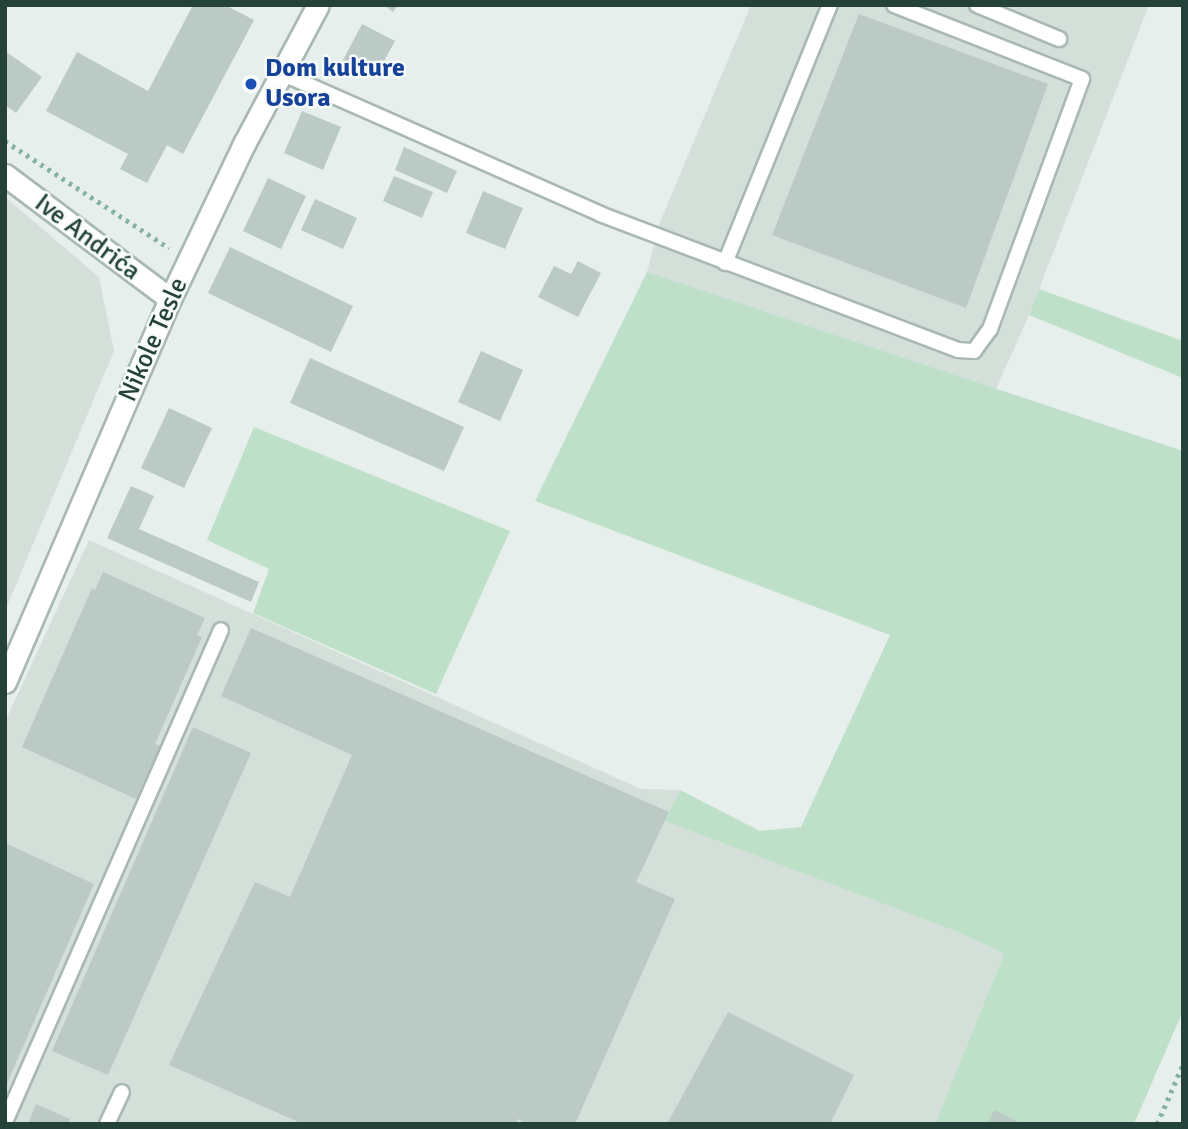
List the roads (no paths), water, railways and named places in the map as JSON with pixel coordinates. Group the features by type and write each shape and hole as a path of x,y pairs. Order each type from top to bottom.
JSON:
{"street":[{"name":"Nikole Tesle","path":"5,682 12,651 170,299 281,73 318,5"},
{"name":"Ive Andrića","path":"5,175 170,299"}],"lane":[{"path":"725,263 830,5"},
{"path":"281,73 587,208 725,263 958,349 974,351 982,342 1082,79 894,5"},
{"path":"976,5 1059,39"},
{"path":"5,1122 221,630"},
{"path":"107,1124 122,1092"}],"place":[{"name":"Dom kulture Usora","path":"251,84"}]}
